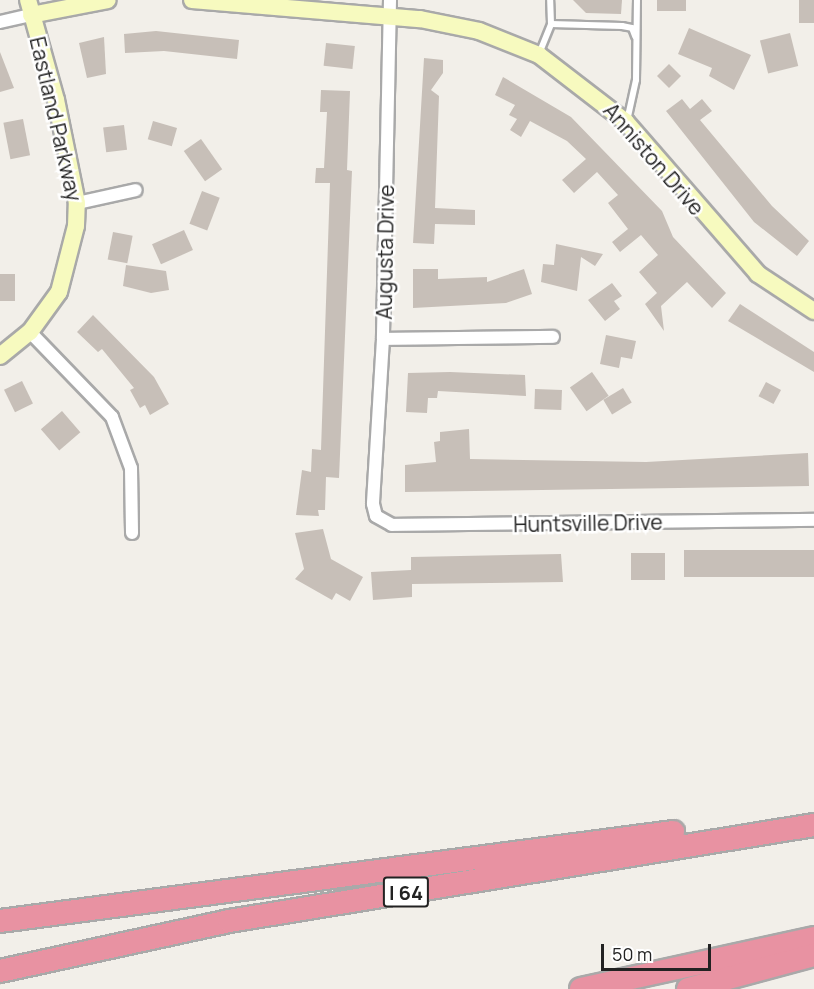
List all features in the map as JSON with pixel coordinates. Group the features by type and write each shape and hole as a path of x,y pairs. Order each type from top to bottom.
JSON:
{"highway":[{"path":"0,921 814,813"},
{"name":"I 64","path":"0,971 229,921 814,825"},
{"path":"580,989 814,938"},
{"path":"688,989 814,956"}],"street":[{"path":"0,21 29,7 108,0"},
{"name":"Anniston Drive","path":"192,0 390,8 479,31 539,55 626,122 735,252 814,310"},
{"name":"Eastland Parkway","path":"0,356 30,332 67,273 77,203 29,7"},
{"name":"Augusta Drive","path":"372,504 383,339 390,8"},
{"path":"77,203 136,190"},
{"path":"30,332 112,417 131,468 132,533"},
{"path":"383,339 553,337"},
{"name":"Huntsville Drive","path":"372,504 376,516 392,525 814,520"}],"lane":[{"path":"539,55 551,24 550,0"},
{"path":"626,122 633,103 638,0"},
{"path":"551,24 632,28 637,39"}],"building":[{"path":"573,0 622,0 621,14 586,13"},
{"path":"657,0 686,0 686,11 657,11"},
{"path":"799,0 814,0 814,23 799,23"},
{"path":"689,28 751,55 734,90 709,76 712,68 678,54"},
{"path":"156,31 239,40 237,59 164,51 125,53 124,34"},
{"path":"790,33 798,66 768,73 760,40"},
{"path":"104,37 106,74 87,78 79,43"},
{"path":"326,43 355,46 352,69 324,66"},
{"path":"0,52 14,88 0,92"},
{"path":"424,58 443,60 443,73 431,90 439,96 435,208 475,210 475,225 435,224 434,244 413,243"},
{"path":"669,64 681,76 669,88 657,76"},
{"path":"503,77 571,117 662,211 673,237 726,293 712,308 687,282 661,306 664,331 645,304 657,293 639,272 658,255 641,235 620,252 612,242 628,229 608,203 618,195 597,172 574,193 562,180 586,159 567,141 530,121 521,137 510,130 517,119 509,115 515,105 495,95"},
{"path":"321,90 350,91 347,170 352,171 339,478 326,477 325,510 318,510 319,516 296,515 302,470 311,472 312,449 321,450 330,183 315,183 316,168 324,168 327,112 320,112"},
{"path":"682,99 690,109 702,99 712,111 700,120 772,206 809,241 797,256 754,222 666,111"},
{"path":"23,119 30,155 10,159 3,123"},
{"path":"153,121 177,128 172,146 148,139"},
{"path":"124,125 127,150 106,152 103,128"},
{"path":"201,139 222,169 205,181 184,151"},
{"path":"202,191 220,198 207,230 189,224"},
{"path":"184,230 193,250 161,264 152,244"},
{"path":"113,232 133,236 127,263 108,259"},
{"path":"556,244 603,254 595,266 581,257 577,291 541,282 543,264 554,265"},
{"path":"126,265 166,271 169,290 151,293 123,286"},
{"path":"413,269 438,269 438,279 487,277 487,282 524,269 532,294 506,303 413,308"},
{"path":"0,274 15,274 15,301 0,301"},
{"path":"612,283 622,296 614,301 620,309 605,321 588,300"},
{"path":"740,304 814,352 814,372 728,321"},
{"path":"93,315 154,377 169,404 150,415 145,405 140,408 130,390 134,388 102,349 98,352 77,332"},
{"path":"606,335 636,341 632,359 621,357 619,368 600,364"},
{"path":"592,372 609,396 587,411 570,387"},
{"path":"408,373 525,375 526,396 438,391 437,398 428,398 427,413 406,412"},
{"path":"22,381 33,403 15,412 4,390"},
{"path":"766,382 781,390 773,404 758,396"},
{"path":"623,388 632,403 612,414 603,400"},
{"path":"535,389 562,390 561,410 534,409"},
{"path":"62,411 80,432 59,451 41,429"},
{"path":"469,429 470,459 646,462 808,453 809,486 405,492 405,465 436,462 434,442 440,441 440,432"},
{"path":"323,529 331,559 363,577 350,601 336,593 332,600 295,579 304,569 295,533"},
{"path":"684,550 814,550 814,577 684,577"},
{"path":"631,553 665,553 665,580 631,580"},
{"path":"561,554 563,582 412,584 412,597 373,600 371,572 411,570 411,557"}]}
